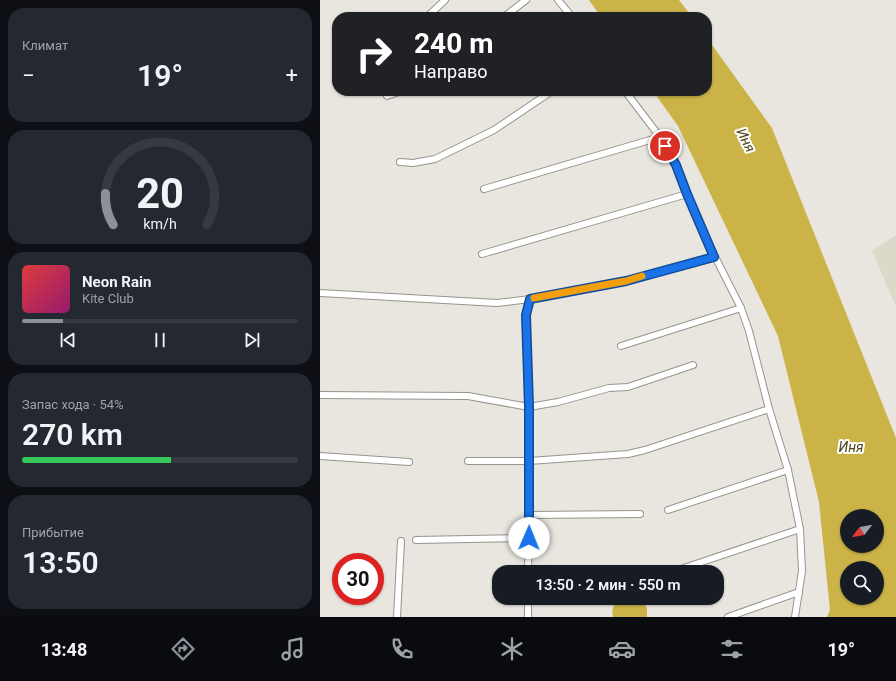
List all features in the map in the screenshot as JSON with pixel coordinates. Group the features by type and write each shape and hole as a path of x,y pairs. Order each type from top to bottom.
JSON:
{"street":[{"path":"432,12 445,0"},
{"path":"510,12 526,0"},
{"path":"558,0 568,12"},
{"path":"400,162 435,159 494,130 545,96"},
{"path":"629,96 660,136 676,165 714,257 722,269 741,308 749,331 769,409 788,470 800,529 802,570 795,617"},
{"path":"484,189 660,136"},
{"path":"482,254 687,194"},
{"path":"320,293 497,303 530,299 626,281 714,257"},
{"path":"528,565 529,407 526,315 530,299"},
{"path":"621,346 741,308"},
{"path":"320,395 468,396 529,407 558,402 609,388 628,387 693,365"},
{"path":"468,461 529,461 628,454 645,450 769,409"},
{"path":"320,456 409,462"},
{"path":"668,510 788,470"},
{"path":"529,515 640,514"},
{"path":"693,565 800,529"},
{"path":"416,540 529,538"},
{"path":"397,617 401,541"},
{"path":"728,617 799,592"},
{"path":"528,605 528,617"}],"shaded area":[{"path":"896,235 896,307 872,251"}],"water":[{"path":"589,0 679,0 688,12 597,12"},
{"name":"Иня","path":"712,45 772,128 896,438 896,617 827,617 830,610 819,502 778,336 678,126 657,96 712,96"},
{"path":"614,605 646,605 647,617 613,617 613,607"}],"slow traffic":[{"path":"534,298 626,281 642,276"}],"route":[{"path":"529,538 529,407 526,315 530,299 626,281 714,257 676,165 665,146"}]}
